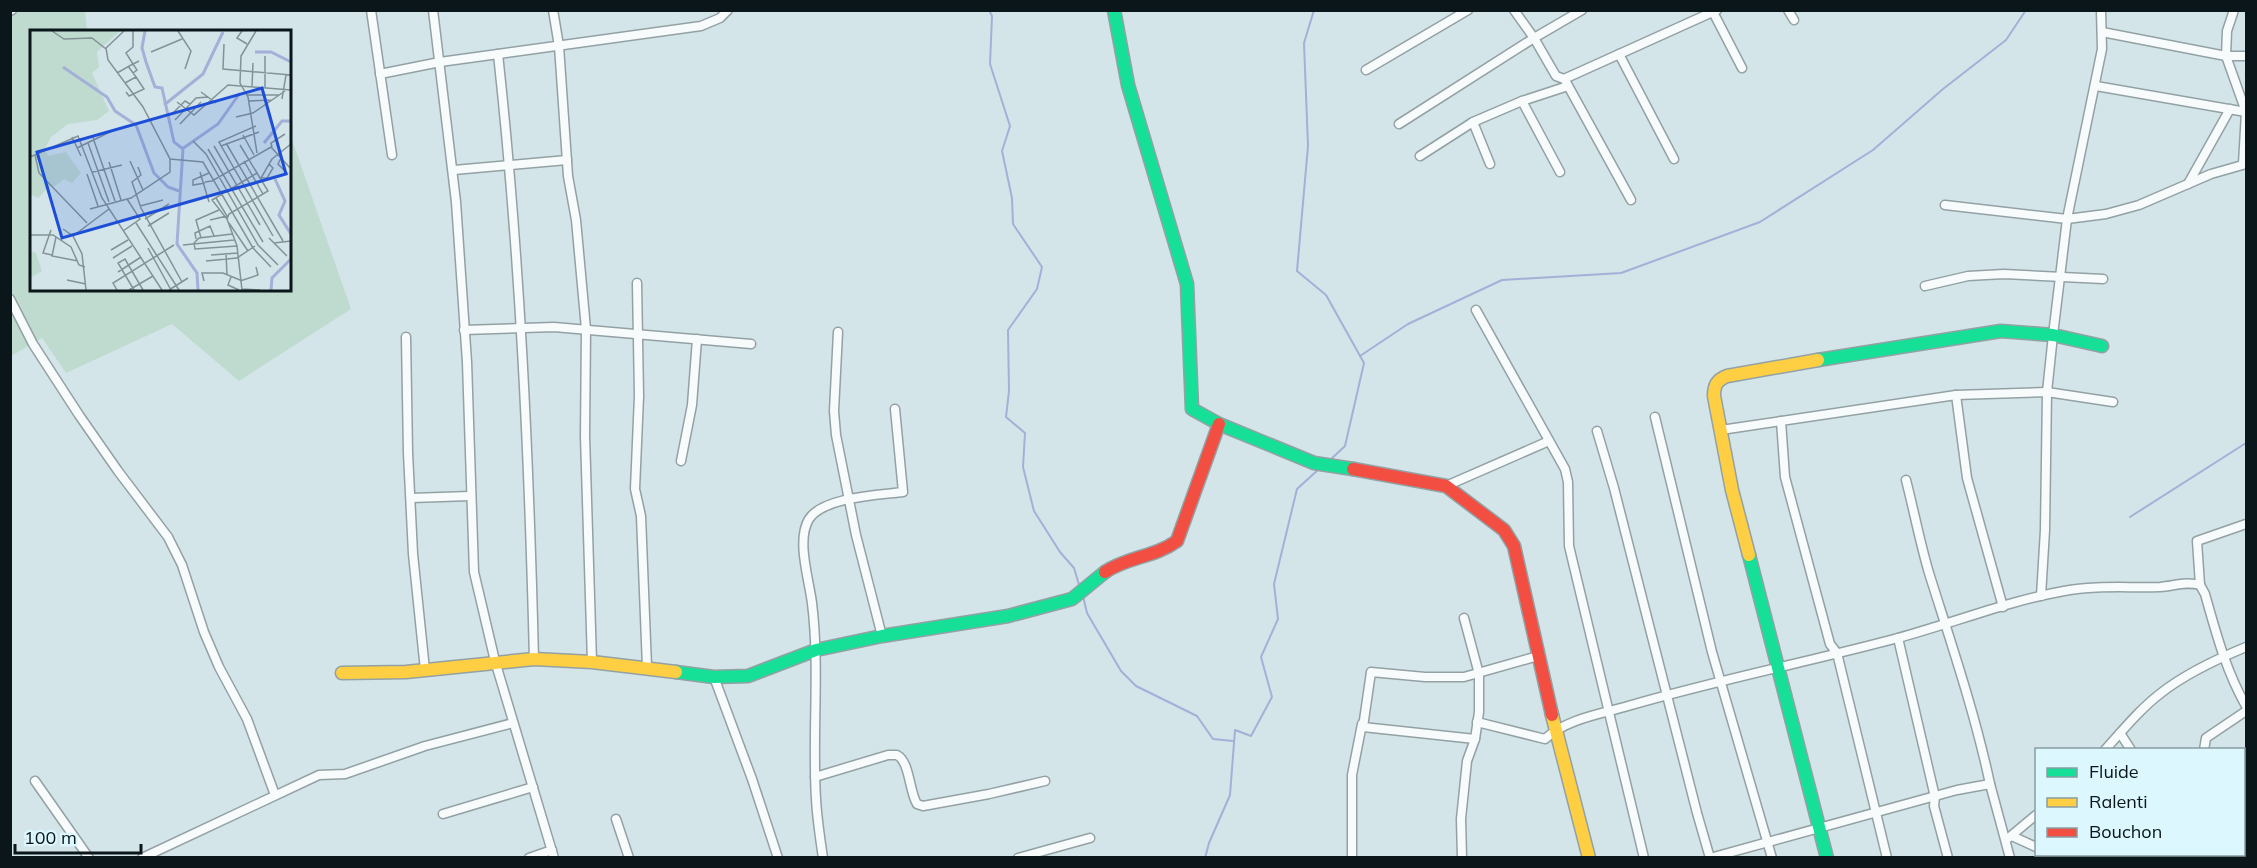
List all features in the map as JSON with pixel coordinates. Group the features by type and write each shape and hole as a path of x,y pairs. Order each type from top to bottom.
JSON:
{"street":[{"path":"371,10 392,155"},
{"path":"433,10 453,170 464,330 474,572 495,661 553,854 529,858"},
{"path":"553,10 559,46 567,160 576,220 586,329 585,436 592,662"},
{"path":"380,74 440,62 701,26 720,18 728,10"},
{"path":"1114,10 1128,85 1187,284 1191,404 1197,413 1219,424 1314,463 1446,486 1509,537 1514,546 1555,729 1589,858"},
{"path":"1365,70 1468,10"},
{"path":"1514,10 1534,38 1556,76 1566,82 1630,200"},
{"path":"1399,124 1582,10"},
{"path":"1788,10 1794,20"},
{"path":"2041,596 2045,530 2047,392 2067,219 2102,49 2101,10"},
{"path":"1945,205 2067,219 2106,214 2139,205 2211,174 2245,164 2246,112 2226,56 2227,31 2234,10"},
{"path":"1420,156 1473,122 1566,82 1619,54 1715,11 1742,68"},
{"path":"2102,32 2226,56 2247,56"},
{"path":"498,54 521,328 531,529 534,659"},
{"path":"1619,54 1674,159"},
{"path":"2096,86 2246,112"},
{"path":"1522,101 1560,172"},
{"path":"2188,184 2230,109"},
{"path":"1473,122 1490,164"},
{"path":"453,170 567,160"},
{"path":"1925,285 1968,276 2004,274 2103,279"},
{"path":"638,283 639,396 635,489 641,509 644,547 647,667"},
{"path":"10,299 33,344 79,415 168,537 182,565 204,632 219,667 247,719 274,795"},
{"path":"1476,310 1565,469 1568,482 1569,546 1644,858"},
{"path":"464,330 586,329 751,344"},
{"path":"1827,858 1732,490 1713,389 1716,382 1723,377 1863,352 2001,331 2053,335 2102,345"},
{"path":"838,332 834,411 837,443 882,636"},
{"path":"406,337 413,554 424,670"},
{"path":"681,461 692,405 697,339"},
{"path":"1721,430 1956,395 2047,392 2113,402"},
{"path":"1956,395 1967,478 2003,607"},
{"path":"823,858 815,777 816,650 803,537 810,518 816,511 849,500 903,492 896,409"},
{"path":"1655,417 1698,602 1772,858"},
{"path":"1781,421 1785,477 1830,644 1837,653 1887,858"},
{"path":"342,673 424,670 495,661 534,659 647,667 714,677 748,676 816,650 882,636 1008,616 1072,599 1107,570 1172,546 1177,541 1219,424"},
{"path":"1597,432 1614,488 1710,858 1768,840 1990,784"},
{"path":"1446,486 1549,441"},
{"path":"1906,480 1929,571 1983,752 1990,784 2009,838 2010,858"},
{"path":"411,498 470,496"},
{"path":"2247,524 2197,541 2200,585 2205,594 2233,682 2247,706"},
{"path":"1477,722 1545,739 1555,729 1609,711 1898,638 2066,590 2095,587 2163,586 2190,582 2200,585"},
{"path":"1462,858 1460,839 1467,761 1475,739 1479,674 1464,618"},
{"path":"1898,638 1947,858"},
{"path":"2107,748 2162,692 2223,656 2247,647"},
{"path":"1352,858 1352,775 1371,672 1425,677 1464,677 1538,656"},
{"path":"714,677 752,779 778,858"},
{"path":"2204,748 2206,738 2247,711"},
{"path":"142,858 319,775 345,774 425,746 513,723"},
{"path":"1362,724 1366,728 1475,739"},
{"path":"2120,733 2130,748"},
{"path":"815,777 888,755 897,755 904,761 912,795 917,804 924,806 1045,781"},
{"path":"35,781 89,858"},
{"path":"442,814 533,787"},
{"path":"2009,838 2035,817"},
{"path":"616,819 629,858"},
{"path":"1018,858 1090,838"},
{"path":"2009,838 2035,846"}],"green space":[{"path":"11,11 85,11 87,30 30,30 30,291 291,291 291,137 351,309 239,381 172,324 66,373 42,338 11,356"}],"waterway":[{"path":"989,10 992,16 990,64 1010,126 1002,151 1012,198 1013,224 1042,267 1037,289 1008,330 1009,391 1006,417 1025,433 1023,467 1034,511 1060,552 1074,568 1080,588"},
{"path":"1314,10 1304,43 1308,146 1297,271 1326,295 1364,363 1345,446 1328,462"},
{"path":"1360,356 1408,324 1502,280 1621,273 1760,222 1873,150 1943,89 2006,40 2026,10"},
{"path":"2130,517 2246,443"},
{"path":"1205,858 1209,843 1230,795 1235,730 1251,736 1272,697 1261,657 1278,619 1274,584 1297,489 1319,469"},
{"path":"1083,596 1087,613 1121,671 1136,686 1197,716 1213,739 1233,741"}],"traffic: fast":[{"path":"1114,10 1128,85 1187,284 1192,409 1219,424 1314,463 1353,469"},
{"path":"1818,360 2001,331 2053,335 2102,346"},
{"path":"1749,555 1827,858"},
{"path":"676,672 714,677 748,676 816,650 882,636 1008,616 1072,599 1105,572"}],"traffic: slow":[{"path":"1749,555 1732,490 1714,396 1715,386 1718,381 1727,376 1818,360"},
{"path":"342,673 406,672 534,659 592,662 676,672"},
{"path":"1552,715 1589,858"}],"traffic: jam":[{"path":"1105,572 1177,541 1219,424"},
{"path":"1353,469 1446,486 1504,530 1514,546 1552,715"}]}
